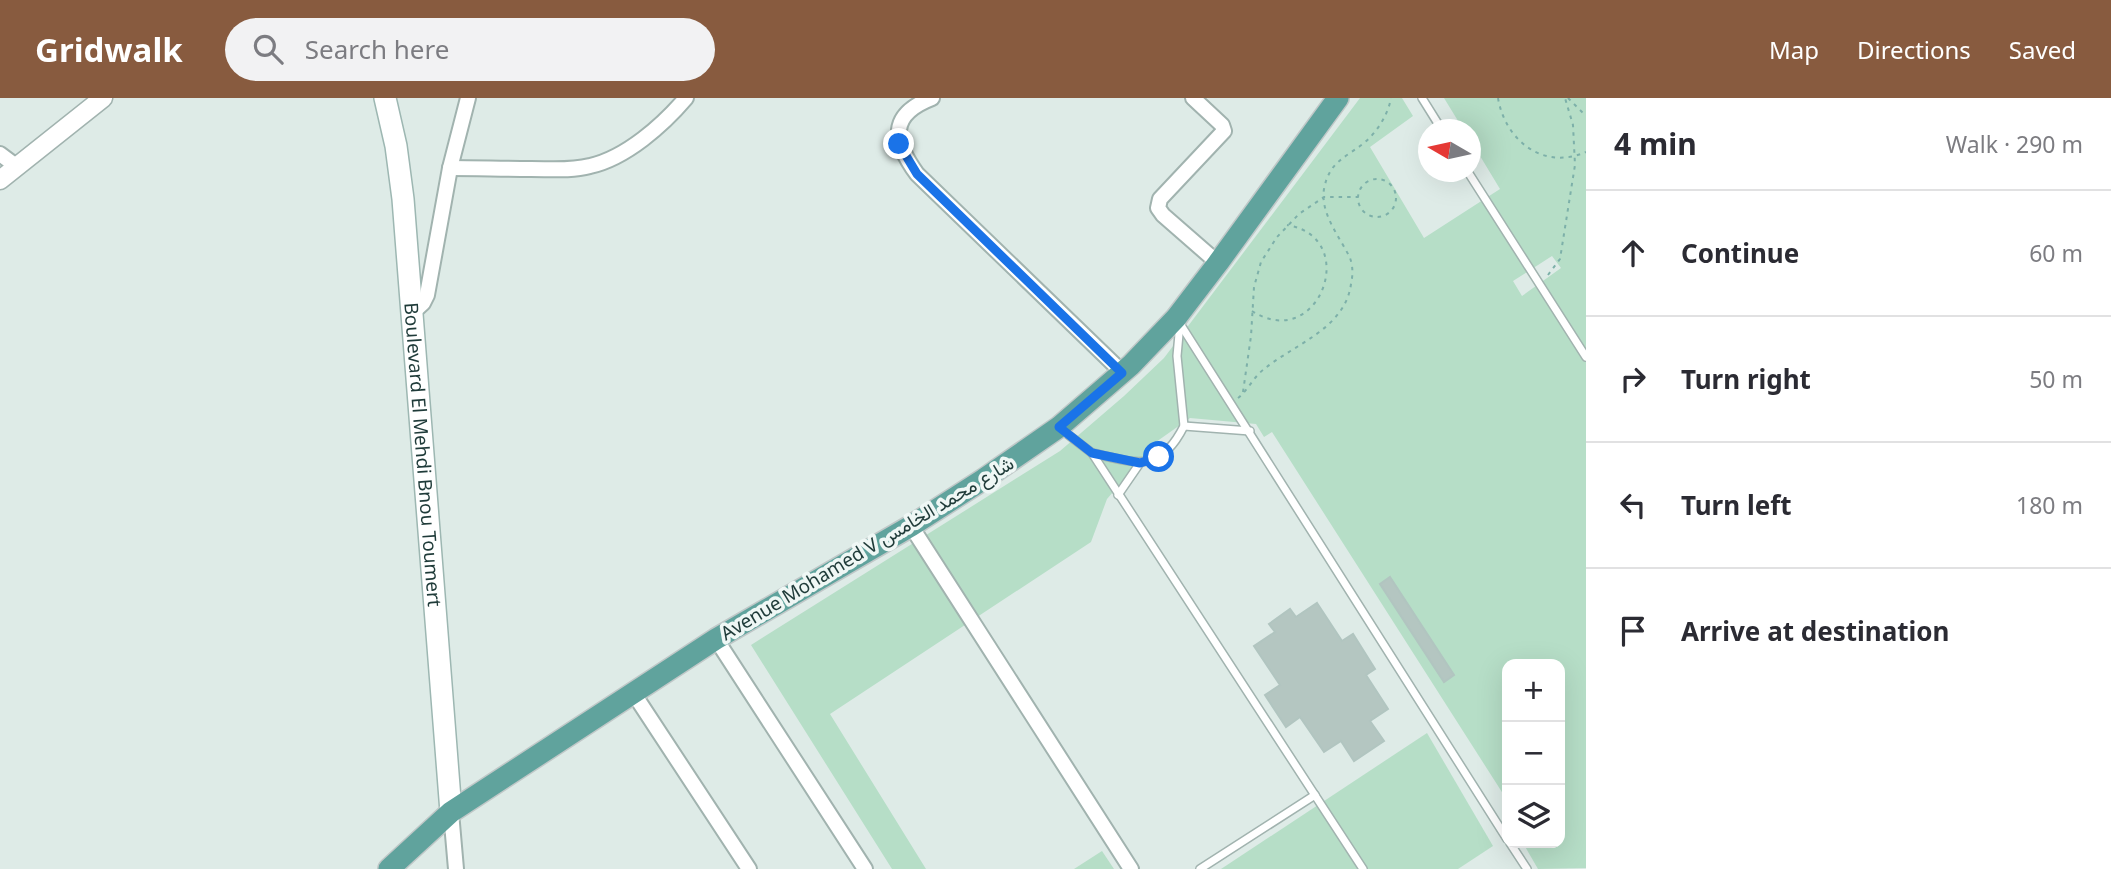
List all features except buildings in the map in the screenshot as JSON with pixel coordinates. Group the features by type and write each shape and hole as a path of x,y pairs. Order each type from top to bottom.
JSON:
{"main road":[{"name":"Boulevard El Mehdi Bnou Toumert","path":"385,98 396,146 451,812"},
{"name":"Avenue Mohamed V شارع محمد الخامس","path":"389,869 451,812 716,639 911,526 1059,427 1178,320 1338,98"}],"street":[{"path":"0,180 103,98"},
{"path":"411,314 424,303 427,295 450,168 468,98"},
{"path":"450,168 568,169 592,166 618,154 652,132 670,117 686,98"},
{"path":"932,98 921,102 903,118 899,130 899,144 917,174 1122,373"},
{"path":"1193,98 1222,125 1224,131 1160,199 1158,208 1218,263"},
{"path":"0,154 16,166"},
{"path":"911,526 1131,869"},
{"path":"716,639 865,869"},
{"path":"634,694 749,869"},
{"path":"451,812 457,869"}],"lane":[{"path":"1422,98 1435,119"},
{"path":"1474,182 1586,357"},
{"path":"1178,320 1502,830"},
{"path":"1092,453 1140,463 1159,457 1165,452 1184,426 1177,356 1178,320"},
{"path":"1184,426 1250,431"},
{"path":"1059,427 1092,453 1363,869"},
{"path":"1118,495 1140,463"},
{"path":"1200,869 1315,795"},
{"path":"1514,848 1527,869"}],"path":[{"path":"1232,403 1260,372 1334,320 1344,307 1350,294 1352,263 1328,218 1324,190 1334,165 1343,155 1367,140 1386,114 1391,98"},
{"path":"1498,98 1500,114 1510,132 1525,146 1542,155 1562,158 1586,152"},
{"path":"1538,282 1552,272 1560,259 1575,155 1573,125 1566,98"},
{"path":"1566,98 1586,116"},
{"path":"1374,180 1387,182 1396,198 1388,214 1376,217 1361,209 1358,197 1363,186 1374,180"},
{"path":"1242,395 1250,347 1254,287 1262,261 1277,237 1298,214 1324,197 1358,197"},
{"path":"1252,310 1261,316 1277,320 1292,318 1312,306 1325,287 1327,265 1319,245 1309,234 1287,225"}],"green space":[{"path":"1360,98 1402,98 1413,116 1370,147 1424,238 1500,189 1481,158 1481,119 1457,119 1444,98 1586,98 1586,868 1538,869 1526,848 1565,848 1565,659 1502,659 1502,792 1272,432 1264,437 1256,424 1190,418 1156,442 1107,499 1091,542 830,714 926,869 892,869 751,645 1060,451 1164,358","holes":["1552,256 1561,268 1522,296 1513,281"]},
{"path":"1427,733 1493,846 1458,869 1221,869"},
{"path":"1102,851 1114,869 1074,869"}],"route":[{"path":"899,144 917,174 1122,373 1059,427 1092,453 1140,463 1159,457"}]}
